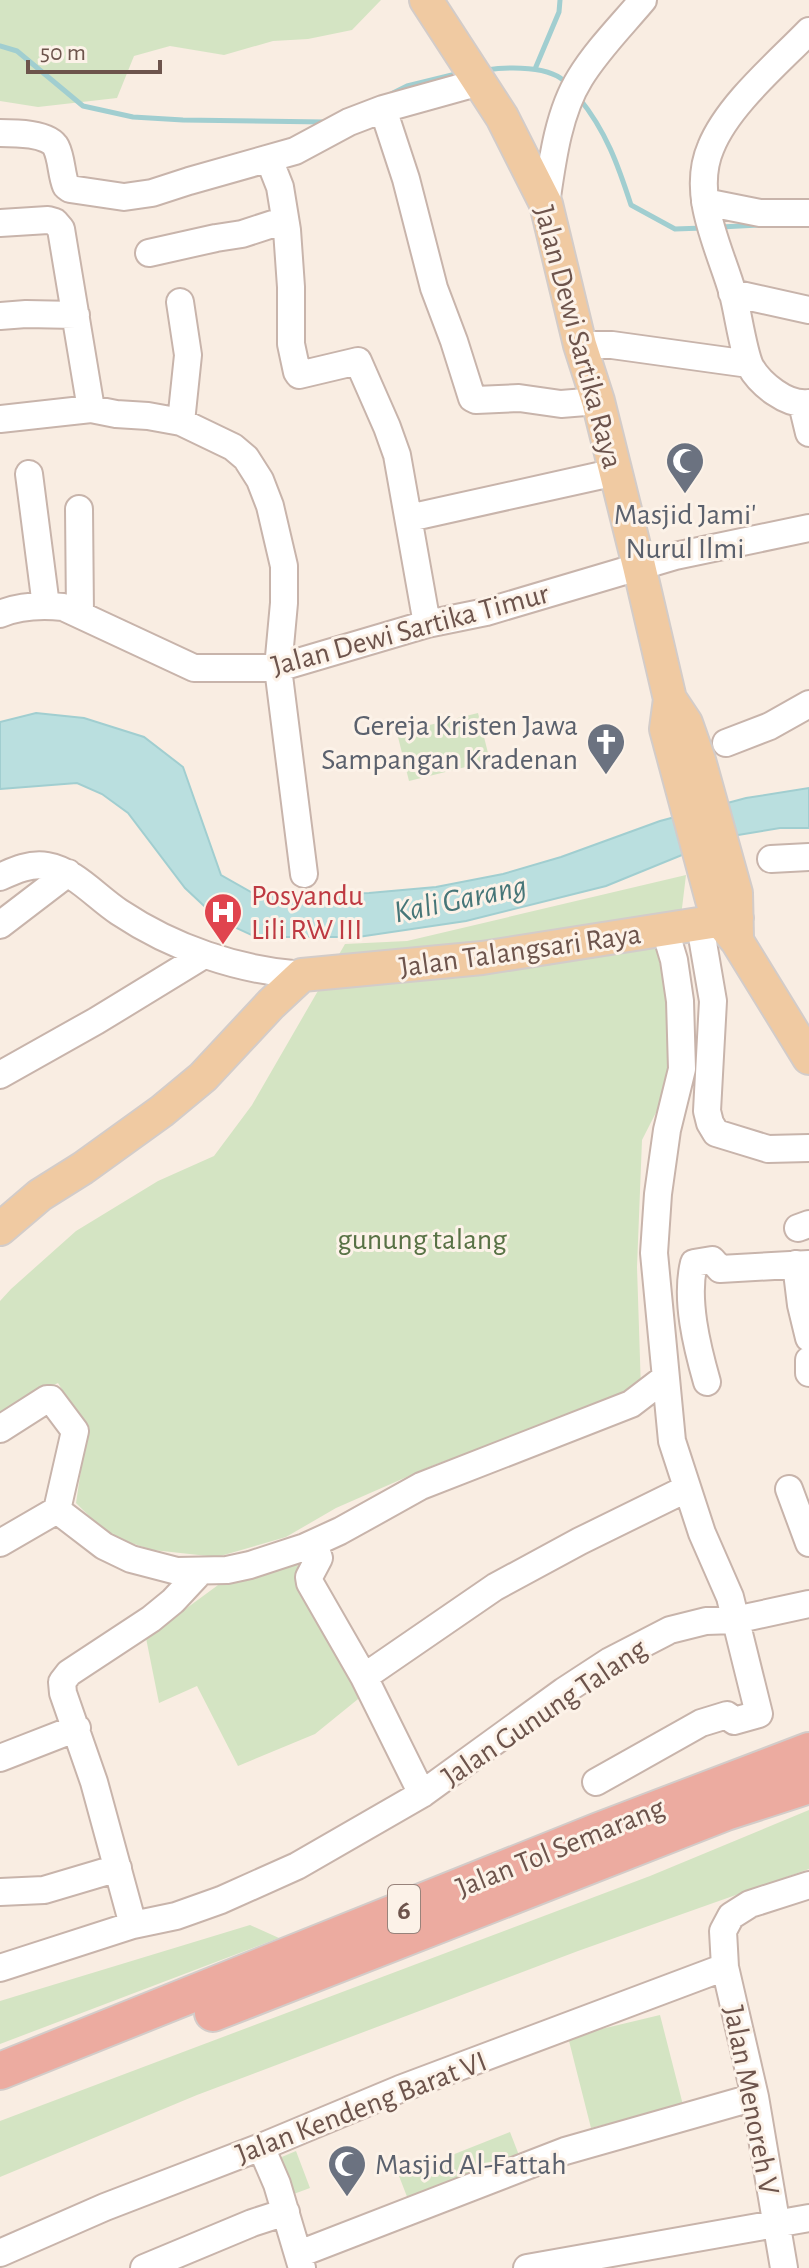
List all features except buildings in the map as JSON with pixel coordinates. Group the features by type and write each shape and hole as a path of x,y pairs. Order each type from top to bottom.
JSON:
{"highway":[{"name":"Jalan Tol Semarang","path":"0,2071 599,1831 809,1751"},
{"name":"Jalan Tol Semarang","path":"0,2096 726,1812 809,1785"},
{"path":"0,2061 102,2030"}],"main road":[{"name":"Jalan Dewi Sartika Raya","path":"426,0 502,117 546,204 580,345 616,472 670,699 666,729 700,756 724,916 809,1058"},
{"name":"Jalan Talangsari Raya","path":"302,975 482,958 665,930 724,916"},
{"path":"0,1229 40,1195 151,1119 203,1077 302,975"}],"street":[{"path":"546,204 553,157 575,89 643,0"},
{"path":"809,31 731,111 710,147 703,179 711,223 749,364 762,383 782,396 805,403 809,433"},
{"path":"0,133 23,133 51,141 57,148 66,186 70,189 124,197 152,193 295,151 349,122 472,71"},
{"path":"383,109 406,179 434,288 472,398 519,398 561,404 598,401"},
{"path":"269,159 280,187 285,220 291,287 291,344 299,375 358,361 397,455 427,624"},
{"path":"711,223 760,213 809,213"},
{"path":"0,223 48,220 61,229 91,409"},
{"path":"149,253 242,234 285,220"},
{"path":"732,293 809,310"},
{"path":"180,302 188,355 181,422"},
{"path":"0,316 76,315"},
{"path":"580,345 612,345 749,364"},
{"path":"0,419 91,409 181,422 233,447 246,458 265,493 284,566 278,668 304,874"},
{"path":"409,518 616,472"},
{"path":"29,474 46,606"},
{"path":"79,509 80,614"},
{"name":"Jalan Dewi Sartika Timur","path":"0,614 46,606 63,607 194,668 278,668 427,624 486,612 675,556 809,528"},
{"path":"700,756 770,726 809,704"},
{"path":"771,859 809,857"},
{"path":"0,877 27,866 46,866 68,873 153,934 204,955 273,973 302,975"},
{"path":"0,925 68,873"},
{"path":"724,916 713,1001 707,1111 710,1123 716,1133 768,1149 809,1148"},
{"path":"596,1782 701,1723 727,1715 734,1721 759,1714 730,1597 702,1533 672,1441 654,1253 667,1130 682,1069 680,1001 674,960 665,930"},
{"path":"0,1075 204,955"},
{"path":"707,1382 694,1323 691,1277 694,1263 712,1260 720,1269 803,1264 801,1305 809,1338"},
{"path":"809,1360 809,1373"},
{"path":"57,1510 104,1546 131,1559 177,1571 250,1565 340,1531 421,1486 631,1404 665,1378"},
{"path":"0,1429 47,1399 54,1401 75,1431 57,1510 0,1543"},
{"path":"364,1677 495,1587 686,1489"},
{"path":"789,1489 809,1543"},
{"path":"314,1543 319,1558 309,1577 310,1583 364,1677 422,1794"},
{"path":"133,1925 94,1782 63,1693 62,1682 69,1673 151,1619 201,1571"},
{"name":"Jalan Gunung Talang","path":"0,1968 133,1925 176,1916 297,1866 422,1794 564,1691 633,1648 670,1630 809,1604"},
{"path":"0,1758 77,1728"},
{"path":"0,1892 44,1890 118,1868"},
{"name":"Jalan Menoreh V","path":"784,2268 755,2097 725,1967 723,1931 731,1916 750,1904 809,1885"},
{"name":"Jalan Kendeng Barat VI","path":"0,2253 105,2207 400,2089 725,1967"},
{"path":"261,2147 286,2212 300,2261 565,2151 755,2097"},
{"path":"144,2268 286,2212"},
{"path":"527,2268 809,2218"}],"green space":[{"path":"0,0 381,0 352,30 308,39 273,41 224,55 170,46 134,56 117,98 38,107 0,101"},
{"path":"478,713 490,761 409,781 397,733"},
{"name":"gunung talang","path":"686,875 667,1032 674,1077 642,1140 637,1267 641,1390 434,1465 336,1508 286,1537 217,1557 153,1550 109,1536 76,1503 87,1430 58,1383 0,1412 0,1301 76,1231 158,1181 214,1156 252,1105 345,944 407,941"},
{"path":"296,1562 366,1690 315,1734 238,1766 197,1686 159,1703 146,1638 229,1577"},
{"path":"809,1810 809,1869 578,1951 197,2095 0,2177 0,2121 650,1876"},
{"path":"250,1925 279,1938 0,2044 0,2001"},
{"path":"660,2015 683,2105 591,2128 568,2037"},
{"path":"510,2132 522,2163 411,2207 399,2176"},
{"path":"296,2151 310,2188 291,2195 277,2159"}],"water":[{"name":"Kali Garang","path":"36,713 84,718 144,737 183,767 221,875 251,892 288,896 436,887 503,874 561,857 660,821 746,798 809,788 809,828 780,828 726,837 606,886 466,921 358,937 256,937 219,920 185,888 128,813 102,794 77,783 0,789 0,722"}],"waterway":[{"path":"535,69 559,12 560,0"},
{"path":"0,46 17,51 83,106 133,117 325,122"},
{"path":"486,70 540,70 551,73 567,84"},
{"path":"389,95 407,86 460,73"},
{"path":"579,98 610,149 631,205 675,229 703,228"},
{"path":"721,227 759,225"}],"place":[{"name":"Masjid Jami' Nurul Ilmi","path":"685,495"},
{"name":"Gereja Kristen Jawa Sampangan Kradenan","path":"606,776"},
{"name":"Posyandu Lili RW III","path":"223,946"},
{"name":"Masjid Al-Fattah","path":"347,2198"}]}
